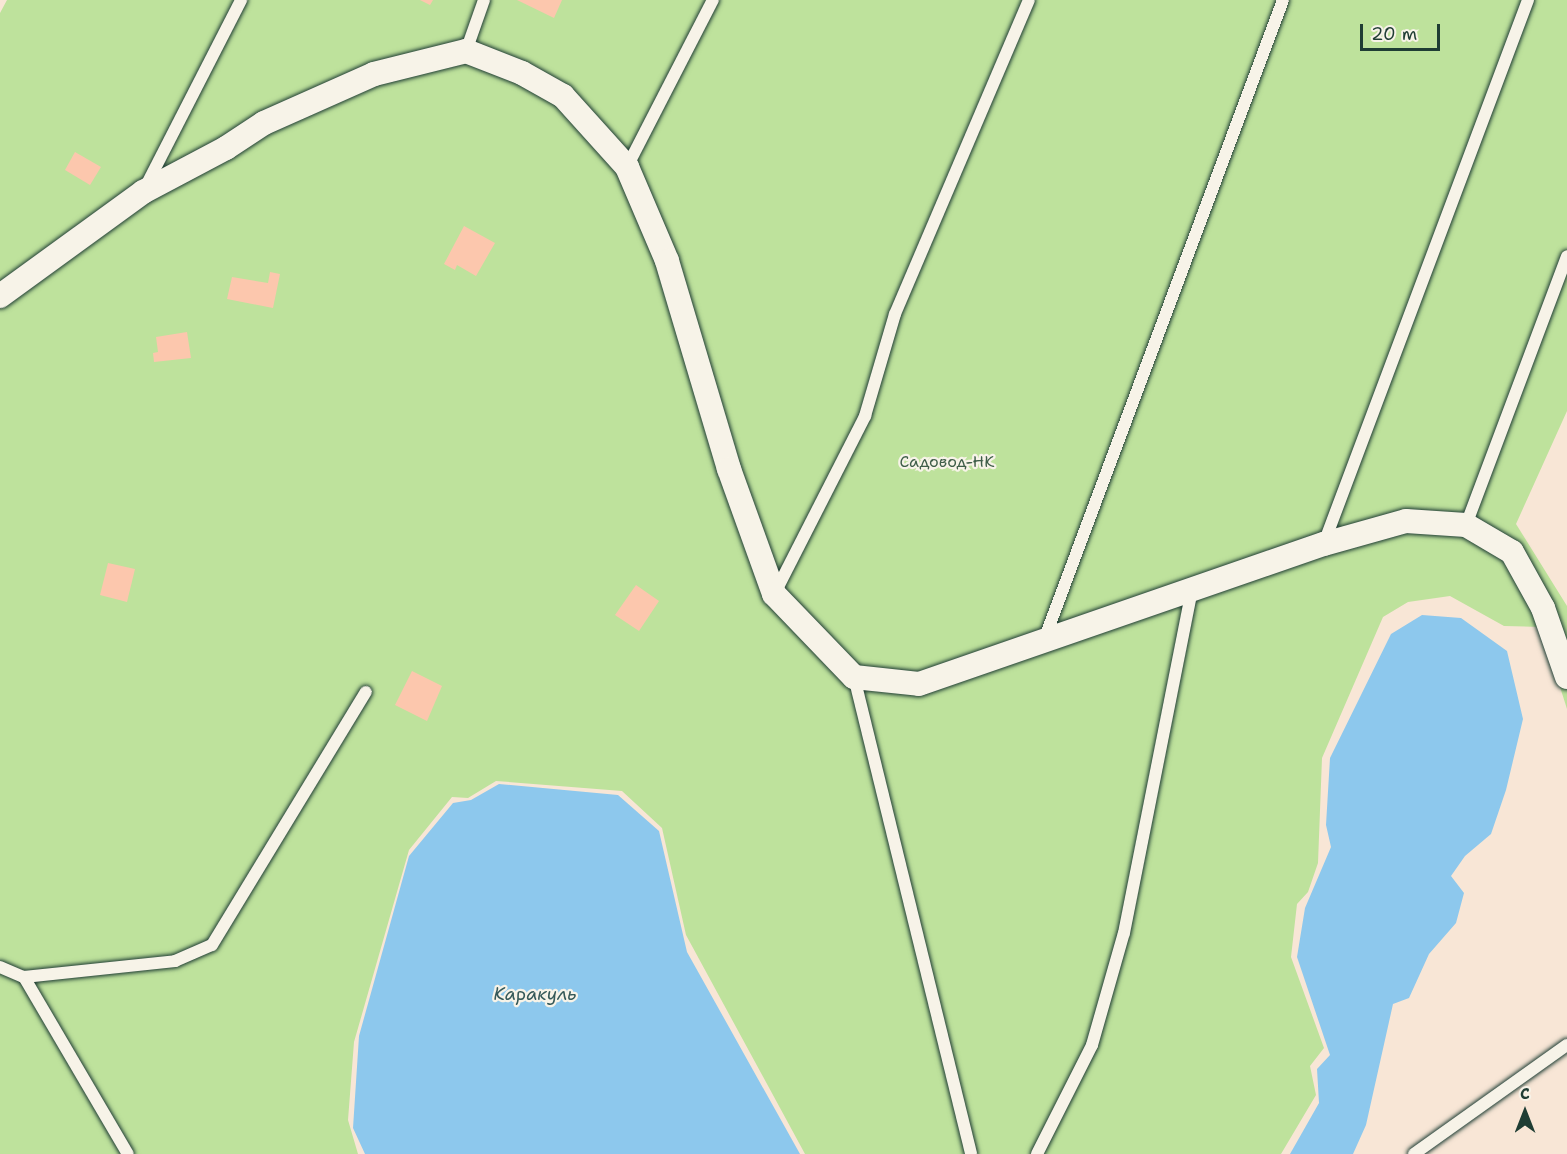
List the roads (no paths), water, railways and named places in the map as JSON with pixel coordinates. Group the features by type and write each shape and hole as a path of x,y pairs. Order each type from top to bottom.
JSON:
{"street":[{"path":"0,296 143,192 226,148 264,123 374,74 466,51 522,73 562,96 627,167 667,261 729,469 774,594 854,677 919,684 1043,644 1324,544 1406,521 1466,525 1512,552 1543,608 1567,677"}],"lane":[{"path":"143,192 241,0"},
{"path":"466,51 484,0"},
{"path":"627,167 713,0"},
{"path":"774,594 865,416 895,314 1029,0"},
{"path":"1043,644 1283,0"},
{"path":"1324,544 1528,0"},
{"path":"1466,525 1567,256"},
{"path":"1037,1154 1092,1045 1124,933 1192,591"},
{"path":"854,677 971,1154"},
{"path":"0,967 24,977 175,961 212,945 366,692"},
{"path":"24,977 128,1154"},
{"path":"1414,1154 1567,1045"}],"water":[{"path":"1422,615 1461,618 1507,651 1523,719 1506,790 1491,834 1465,856 1451,876 1464,893 1456,923 1429,954 1409,998 1393,1004 1366,1125 1353,1154 1290,1154 1319,1103 1317,1069 1330,1055 1297,957 1305,908 1331,847 1326,825 1330,758 1391,634"},
{"name":"Каракуль","path":"499,784 618,795 659,831 687,952 800,1154 365,1154 353,1128 359,1036 409,856 453,803 471,800"}],"park label":[{"name":"Садовод-НК","path":"947,462"}]}
